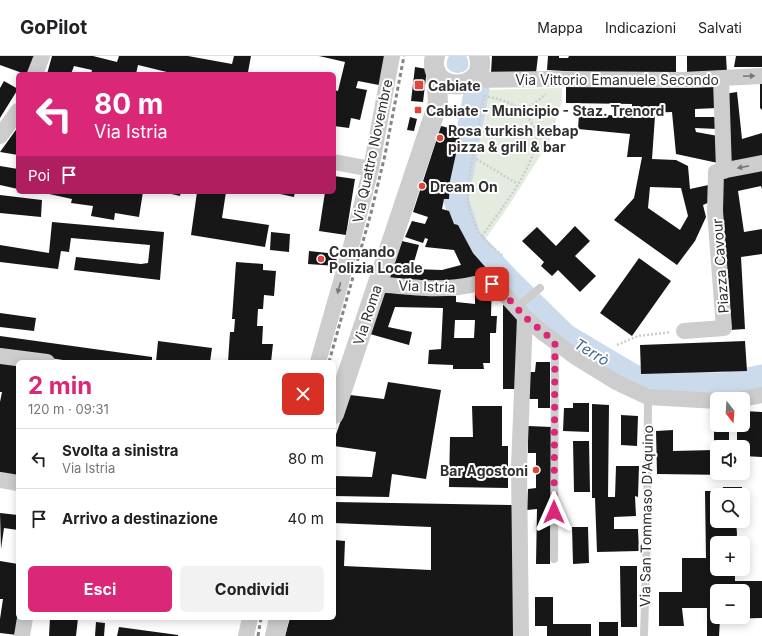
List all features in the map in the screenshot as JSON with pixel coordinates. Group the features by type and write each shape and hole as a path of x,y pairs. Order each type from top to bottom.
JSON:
{"street":[{"path":"36,72 42,56"},
{"name":"Via Quattro Novembre","path":"319,360 371,169 392,56"},
{"path":"438,103 472,82 480,68 479,56"},
{"path":"432,63 443,81 450,84 472,82"},
{"name":"Via Roma","path":"336,408 438,103 432,63"},
{"name":"Via Vittorio Emanuele Secondo","path":"472,82 554,79 683,80 762,76"},
{"path":"721,79 724,171 762,163"},
{"path":"0,136 16,114"},
{"path":"336,162 371,169"},
{"name":"Piazza Cavour","path":"684,331 724,328 716,211 716,172 724,171"},
{"name":"Via Istria","path":"378,284 444,289 459,288 475,284"},
{"path":"492,284 499,288 520,312 555,342 577,358 616,382 648,397 710,400"},
{"path":"520,312 519,467 521,636"},
{"path":"0,356 29,360"},
{"path":"750,397 762,394"},
{"path":"0,480 16,483"},
{"path":"22,636 25,620"},
{"path":"246,636 250,620"},
{"path":"276,636 279,620"}],"lane":[{"path":"520,312 540,288"},
{"path":"554,559 555,342"},
{"name":"Via San Tommaso D'Aquino","path":"644,634 647,537 648,397"}],"path":[{"path":"523,112 554,88 554,79"},
{"path":"472,82 484,96 500,98 526,114 536,130 536,143 533,158 518,184 482,236"},
{"path":"484,96 467,195 470,212 478,232 503,256"},
{"path":"473,157 518,184"},
{"path":"618,345 638,336 684,331"}],"shaded area":[{"path":"562,88 562,102 549,142 508,207 481,245 466,218 462,194 463,181 480,90"}],"water":[{"path":"449,56 466,56 468,64 467,69 458,73 452,72 448,69 447,63"}],"building":[{"path":"0,56 36,56 30,72 19,72 0,65"},
{"path":"52,56 93,56 117,62 119,56 188,56 232,64 234,56 251,56 248,72 167,72 138,65 136,72 92,72 92,70 74,66 72,72 48,72"},
{"path":"319,56 391,56 384,86 358,81 356,88 367,90 360,120 351,118 349,128 336,126 336,90 338,91 345,62"},
{"path":"492,56 538,56 536,73 491,73"},
{"path":"548,56 568,58 569,56 676,56 676,73 581,72 547,70"},
{"path":"687,56 726,56 727,73 687,77"},
{"path":"736,56 762,56 762,67 734,67"},
{"path":"415,67 427,69 423,102 411,101"},
{"path":"760,79 762,79 762,110 760,108"},
{"path":"4,81 16,88 16,92 0,118 0,88"},
{"path":"566,86 684,88 717,87 717,108 695,109 695,117 717,117 718,129 695,128 696,132 718,136 718,163 676,154 672,112 645,113 645,117 655,116 652,159 676,160 688,166 690,189 713,184 712,201 703,205 706,217 695,241 677,265 614,220 634,198 642,157 627,157 630,134 578,129 579,114 632,116 632,104 566,103","holes":["650,187 681,188 688,216 680,230 648,208"]},
{"path":"737,92 742,139 762,133 762,157 735,164 727,157 724,94"},
{"path":"410,117 417,119 414,131 407,130"},
{"path":"441,126 461,131 450,181 449,199 444,199 442,209 449,211 454,224 458,225 473,253 487,269 492,278 491,316 497,316 496,333 490,333 490,363 483,363 484,369 453,369 453,365 428,364 429,350 441,349 443,308 395,307 388,327 412,332 409,345 370,334 385,291 456,296 456,302 475,304 475,279 444,286 387,282 402,241 419,245 412,269 442,270 461,265 454,250 425,247 428,239 425,238 423,243 405,237 412,221 425,224 428,217 413,212","holes":["455,320 475,320 474,338 454,338"]},
{"path":"16,130 16,155 0,152"},
{"path":"0,166 16,169 16,189 0,185"},
{"path":"762,167 762,189 761,186 738,191 744,232 762,229 762,254 741,257 745,329 730,330 720,180 734,173"},
{"path":"336,176 355,179 346,235 319,231 325,194 336,194"},
{"path":"49,194 143,194 139,217 115,213 114,220 91,216 93,206 71,203 72,199"},
{"path":"197,194 226,194 222,218 269,225 265,247 191,235"},
{"path":"280,194 295,194 294,197"},
{"path":"0,195 42,200 41,217 0,213"},
{"path":"52,222 164,232 160,280 74,270 76,257 141,264 148,263 150,245 71,238 69,252 61,251 58,269 0,262 0,245 49,253"},
{"path":"575,226 590,241 575,256 596,276 580,292 558,270 552,276 541,266 544,262 522,241 537,227 556,246"},
{"path":"271,232 290,234 289,252 270,250"},
{"path":"309,251 337,254 336,266 308,264"},
{"path":"639,258 671,281 632,336 600,313"},
{"path":"236,262 263,264 263,270 276,271 274,296 264,295 263,309 258,309 257,326 263,326 262,344 273,344 271,360 228,360 230,332 234,332 235,319 232,319"},
{"path":"503,305 509,306 520,317 517,389 503,389"},
{"path":"0,313 36,318 34,331 0,327"},
{"path":"0,336 152,357 152,360 63,360 0,351"},
{"path":"158,341 212,348 210,360 156,360"},
{"path":"745,341 747,371 641,374 640,345"},
{"path":"0,362 16,365 16,479 0,476 0,402 2,392 0,392"},
{"path":"536,362 550,362 550,408 538,408 538,399 528,399 528,372 535,372"},
{"path":"388,382 441,390 426,479 392,474 389,497 336,496 336,476 372,477 376,452 336,446 336,434 350,395 384,399"},
{"path":"573,403 589,403 589,432 563,431 564,408 573,408"},
{"path":"592,404 609,405 608,497 615,497 616,466 639,466 638,497 635,496 636,516 614,517 614,529 638,529 639,551 597,552 595,498 592,498"},
{"path":"472,406 502,406 502,446 508,446 508,488 449,487 450,437 473,437"},
{"path":"750,411 762,412 762,457 750,456 750,440 737,440 737,432 750,432"},
{"path":"621,415 638,416 637,446 621,445"},
{"path":"528,426 552,427 550,564 536,564 537,509 527,510 528,489 536,488 536,453 528,453"},
{"path":"673,430 673,451 710,450 710,475 657,474 656,431"},
{"path":"714,432 729,432 729,440 714,440"},
{"path":"573,441 589,441 590,492 574,492"},
{"path":"723,487 742,488 723,488"},
{"path":"705,491 710,491 710,528 737,528 737,534 737,536 710,536 710,576 735,576 735,581 762,581 762,618 750,618 750,584 710,584 710,624 720,624 719,636 707,636 707,608 682,608 684,626 659,626 659,592 682,592 682,558 706,558"},
{"path":"336,502 515,505 518,636 285,636 289,620 336,620 336,540 345,541 344,566 431,570 431,527 336,523"},
{"path":"0,513 16,515 16,530 4,528 1,549"},
{"path":"572,527 588,527 589,563 573,564"},
{"path":"0,561 16,564 17,635 0,633 0,619 3,599 0,599"},
{"path":"620,566 637,566 637,627 621,627"},
{"path":"535,597 553,597 553,624 591,624 591,636 547,636 547,626 535,626"},
{"path":"50,620 78,620 76,636 49,636"},
{"path":"96,622 105,623 104,636 95,636"},
{"path":"599,622 618,622 618,636 599,636"},
{"path":"119,627 178,635 178,636 117,636"}],"waterway":[{"name":"Terrò","path":"477,88 456,200 469,239 512,284 565,336 634,377 662,384 723,385 762,377"}],"railway":[{"path":"330,360 371,213 385,155 404,56"},
{"path":"258,636 261,620"}],"place":[{"name":"Cabiate","path":"419,85"},
{"name":"Cabiate - Municipio - Staz. Trenord","path":"418,110"},
{"name":"Rosa turkish kebap pizza & grill & bar","path":"440,138"},
{"name":"Dream On","path":"422,186"},
{"name":"Comando Polizia Locale","path":"321,259"},
{"name":"Bar Agostoni","path":"536,470"}],"route":[{"path":"492,284 499,288 525,317 555,342 554,512"}]}
